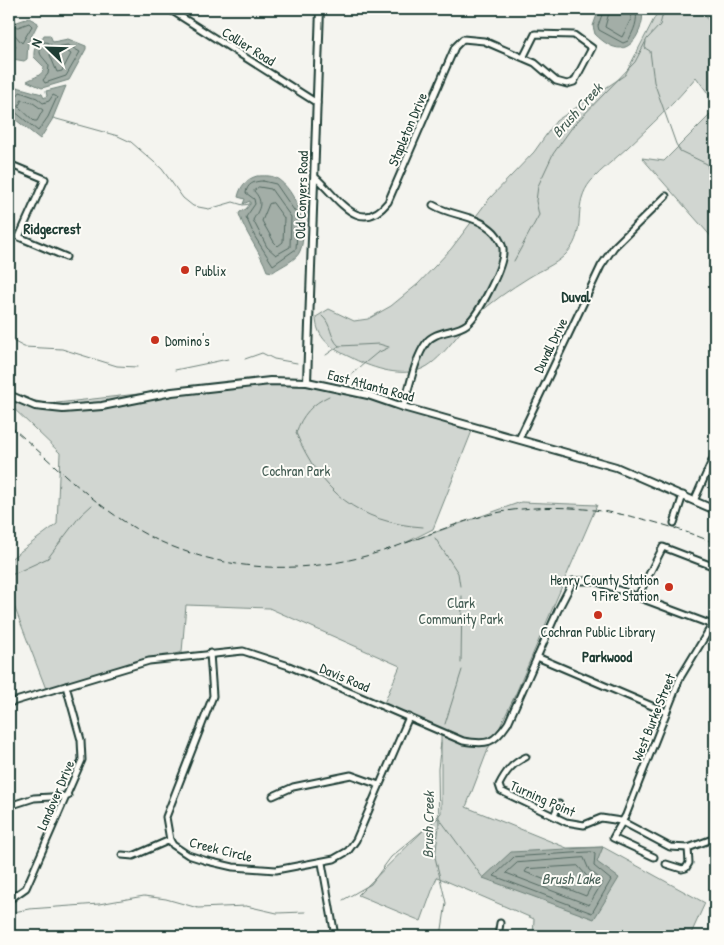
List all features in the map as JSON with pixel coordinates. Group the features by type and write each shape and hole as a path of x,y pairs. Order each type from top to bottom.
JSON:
{"street":[{"name":"Collier Road","path":"169,9 316,103"},
{"name":"Old Conyers Road","path":"307,382 320,9"},
{"name":"Stapleton Drive","path":"314,177 349,211 368,217 380,212 388,202 455,47 463,40 484,41 535,63 556,81 572,84 592,48 574,35 534,34 524,58"},
{"path":"9,164 45,179 20,237 66,257"},
{"name":"Duvall Drive","path":"519,439 601,266 614,247 666,196"},
{"path":"403,407 421,351 432,337 458,329 472,320 482,305 500,266 503,249 496,233 480,221 466,215 440,209 433,205"},
{"name":"East Atlanta Road","path":"9,395 35,406 63,409 102,406 172,392 270,381 307,382 368,395 403,407 616,466 715,510"},
{"path":"694,501 715,454"},
{"path":"674,523 683,495"},
{"path":"714,626 638,596 663,547 715,567"},
{"name":"Davis Road","path":"9,703 149,661 210,653 243,651 289,666 463,741 480,744 492,742 500,735 508,723 573,580 595,581 638,596"},
{"name":"West Burke Street","path":"621,821 626,815 680,678 714,626"},
{"name":"Creek Circle","path":"210,653 213,696 166,817 170,840 180,851 188,855 233,867 276,870 322,863 341,856 352,845 409,717"},
{"path":"538,657 666,712"},
{"name":"Landover Drive","path":"9,900 21,894 26,888 80,769 83,752 66,686"},
{"name":"Turning Point","path":"526,757 515,762 508,769 499,785 501,791 554,816 579,825 595,819 621,821"},
{"path":"273,796 293,787 351,775 379,785"},
{"path":"9,806 34,798 68,796"},
{"path":"554,816 559,804"},
{"path":"654,856 613,838 621,821 665,845 688,848 715,838"},
{"path":"122,855 134,856 170,840"},
{"path":"666,864 682,869 686,868 689,863 688,848"},
{"path":"322,863 335,936"},
{"path":"498,936 500,923"}],"green space":[{"path":"663,9 699,9 707,18 715,40 717,66 715,103 696,77 663,114 591,181 582,198 575,240 562,258 521,282 488,306 469,322 435,361 419,370 393,372 384,370 343,354 326,342 319,331 316,317 329,309 354,321 368,319 391,306 418,284 451,249 489,199 534,152 556,121 625,75 657,13"},
{"path":"715,110 715,241 642,158 664,161"},
{"path":"307,379 355,391 472,431 433,529 405,543 521,502 597,505 516,693 499,729 492,739 466,807 567,848 603,847 705,903 690,936 533,936 534,919 437,877 421,921 358,895 441,813 441,734 463,741 382,708 400,666 269,608 186,605 182,652 46,689 9,593 9,560 57,524 60,453 9,404 9,394 48,404 264,380"}],"water":[{"path":"599,9 641,10 643,17 640,29 631,43 626,47 615,47 595,34 593,26"},
{"path":"29,18 38,23 28,43 27,59 24,61 13,59 11,56 16,47 9,33 9,21 17,22"},
{"path":"44,35 50,35 53,42 68,39 86,46 86,49 69,80 42,88 27,81 38,76 43,70 44,67 34,57 34,52"},
{"path":"66,86 52,120 40,139 11,116 9,101 17,87 42,94 44,98 47,96 46,91"},
{"path":"257,176 274,177 283,184 295,201 302,222 303,232 300,251 292,260 273,272 267,271 239,214 250,204 250,201 243,204 245,199 238,197 240,190 247,181"},
{"name":"Brush Lake","path":"603,847 597,862 619,878 594,919 483,878 511,852"}],"waterway":[{"name":"Brush Creek","path":"514,261 539,215 536,201 538,186 553,154 573,126 635,62 647,39 660,25 664,9"},
{"path":"704,9 715,16"},
{"path":"646,42 645,48 650,51 654,82 676,144 680,151 707,164 715,196"},
{"path":"53,118 118,136 131,142 162,169 183,198 193,206 209,209 233,202 243,205 250,204"},
{"path":"322,316 339,346 379,344 389,347"},
{"path":"9,339 24,347 62,349 117,366 137,367"},
{"path":"326,355 339,346"},
{"name":"Brush Creek","path":"342,382 377,353 388,348"},
{"path":"245,359 262,353 274,359 297,363"},
{"path":"175,370 228,359"},
{"name":"Brush Creek","path":"329,396 308,411 296,433 317,472 344,500 361,511 379,519 423,527"},
{"path":"9,576 48,558 80,516 92,505"},
{"name":"Brush Creek","path":"435,538 458,573 460,586"},
{"name":"Brush Creek","path":"461,663 462,596"},
{"name":"Brush Creek","path":"445,724 462,670"},
{"name":"Brush Creek","path":"441,742 438,769 439,826 435,857 446,903 441,936"},
{"path":"343,900 371,884 391,857 438,818"},
{"path":"439,818 483,878"},
{"path":"9,913 29,909 99,904 144,896 166,899 198,908 246,906 277,913 305,912"}],"railway":[{"path":"9,425 79,487 136,529 186,552 244,565 303,567 333,563 363,557 392,548 482,516 513,510 539,508 565,508 616,513 666,526 715,543"}],"place":[{"name":"Publix","path":"185,270"},
{"name":"Domino's","path":"155,340"},
{"name":"Henry County Station 9 Fire Station","path":"669,587"},
{"name":"Cochran Public Library","path":"598,615"}],"district":[{"name":"Ridgecrest","path":"52,228"},
{"name":"Duval","path":"576,296"},
{"name":"Parkwood","path":"607,656"}],"park label":[{"name":"Cochran Park","path":"296,470"},
{"name":"Clark Community Park","path":"461,610"}]}
